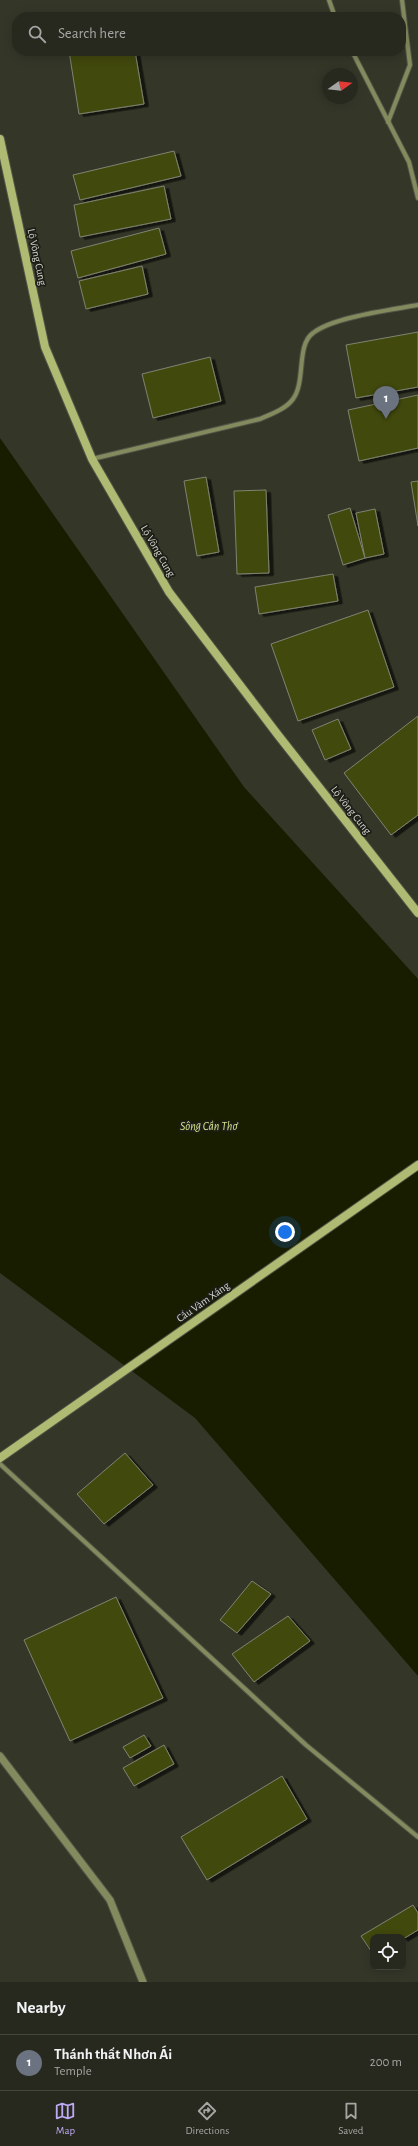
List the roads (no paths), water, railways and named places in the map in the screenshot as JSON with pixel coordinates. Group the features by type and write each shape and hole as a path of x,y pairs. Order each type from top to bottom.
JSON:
{"main road":[{"name":"Lộ Vòng Cung","path":"0,139 45,347 92,459 169,592 278,735 418,914"},
{"name":"Cầu Vàm Xáng","path":"0,1458 418,1165"}],"street":[{"path":"329,0 333,12"},
{"path":"402,0 403,12"},
{"path":"388,122 410,66 406,33"},
{"path":"355,56 409,162 418,198"},
{"path":"92,459 260,419 281,409 294,398 300,378 305,344 312,333 334,322 418,305"},
{"path":"0,1464 306,1745 418,1837"},
{"path":"0,1756 110,1900 143,1982"}],"water":[{"name":"Sông Cần Thơ","path":"0,438 244,787 418,979 418,1676 195,1418 0,1273"}],"place":[{"name":"Thánh thất Nhơn Ái","path":"386,419"}]}
